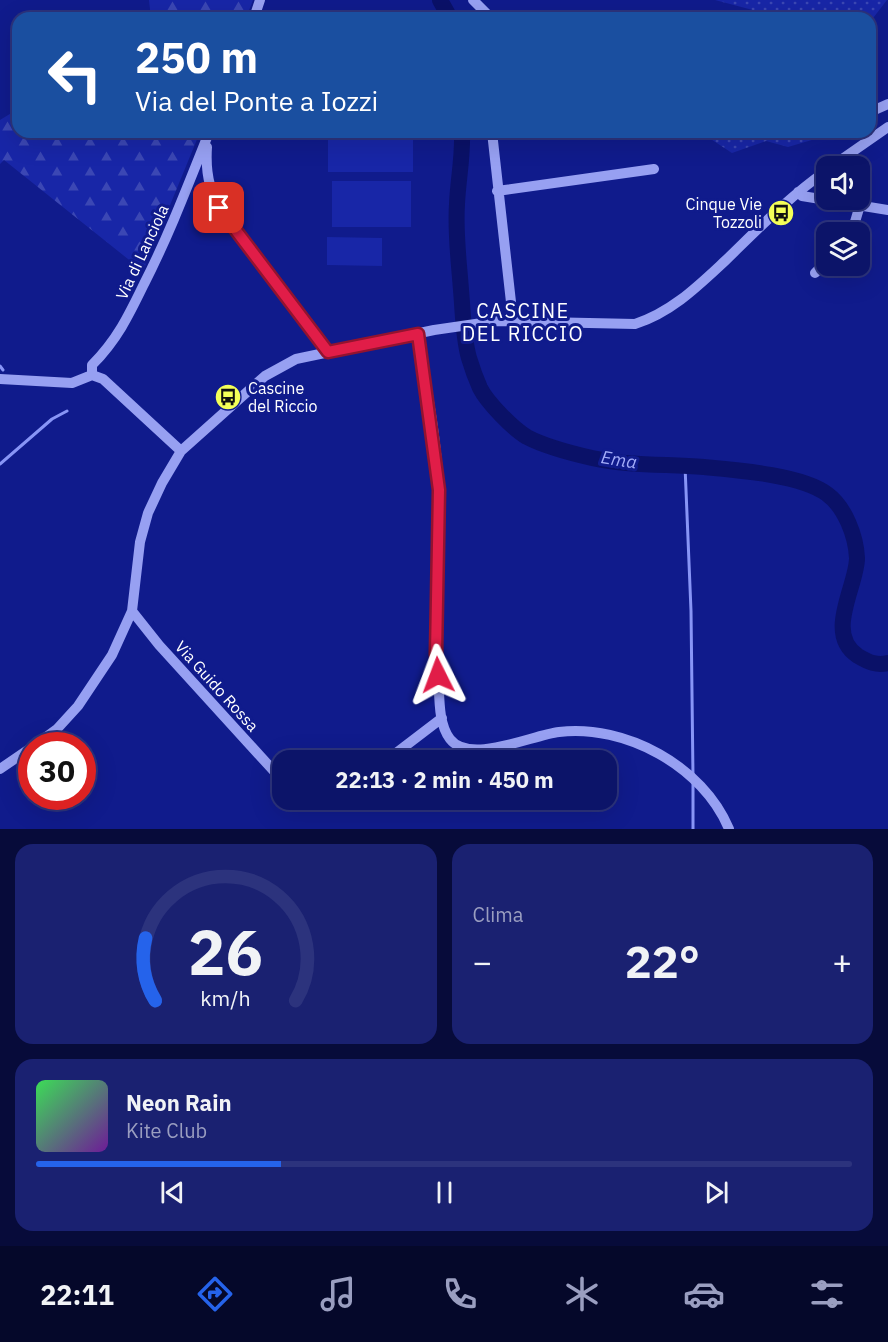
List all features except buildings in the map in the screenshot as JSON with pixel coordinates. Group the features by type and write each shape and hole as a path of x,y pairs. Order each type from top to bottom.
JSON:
{"street":[{"path":"473,0 485,12"},
{"name":"Via di Lanciola","path":"92,375 92,365 120,332 170,234 207,138"},
{"path":"209,138 206,166 212,197 226,220 328,352"},
{"path":"493,138 513,320"},
{"path":"847,156 873,138"},
{"path":"497,191 654,169"},
{"path":"53,732 78,705 112,655 132,611 140,542 148,513 181,451 265,376 296,359 434,330 513,320 635,324 652,318 691,292 798,192 816,178"},
{"path":"798,192 802,196 816,198"},
{"path":"870,207 888,210"},
{"path":"418,334 439,490 436,654 442,718 451,740 466,748 479,750 494,749 558,732 599,732 657,752 690,777 718,808 729,829"},
{"path":"0,380 72,383 92,375 103,379 181,451"},
{"name":"Via Guido Rossa","path":"132,611 159,645 272,769"},
{"path":"400,750 442,718"},
{"path":"0,769 18,756"}],"green space":[{"path":"149,0 253,0 248,12 150,12"},
{"path":"715,0 887,0 876,14 876,12 760,12"},
{"path":"12,113 12,138 198,138 143,271 4,160 0,164 0,120"},
{"path":"328,138 413,138 413,172 328,172"},
{"path":"709,138 819,138 788,147 766,141 732,153"},
{"path":"332,181 411,181 411,227 332,227"},
{"path":"327,237 382,238 382,266 327,265"}],"waterway":[{"name":"Ema","path":"440,0 447,12"},
{"name":"Ema","path":"462,138 456,226 463,324 471,366 488,400 508,422 527,437 567,452 620,462 704,467 768,474 802,482 827,494 844,514 856,549 856,569 843,623 848,647 865,660 880,664 888,663"},
{"path":"0,366 3,370"},
{"path":"0,464 52,419 67,411"},
{"path":"685,466 691,611 693,776"},
{"path":"693,783 693,829"}],"place":[{"name":"Cinque Vie Tozzoli","path":"781,213"},
{"name":"Cascine del Riccio","path":"228,397"}],"district":[{"name":"CASCINE DEL RICCIO","path":"523,322"}],"route":[{"path":"219,208 328,352 418,334 439,490 440,537 436,654 438,675"}]}
